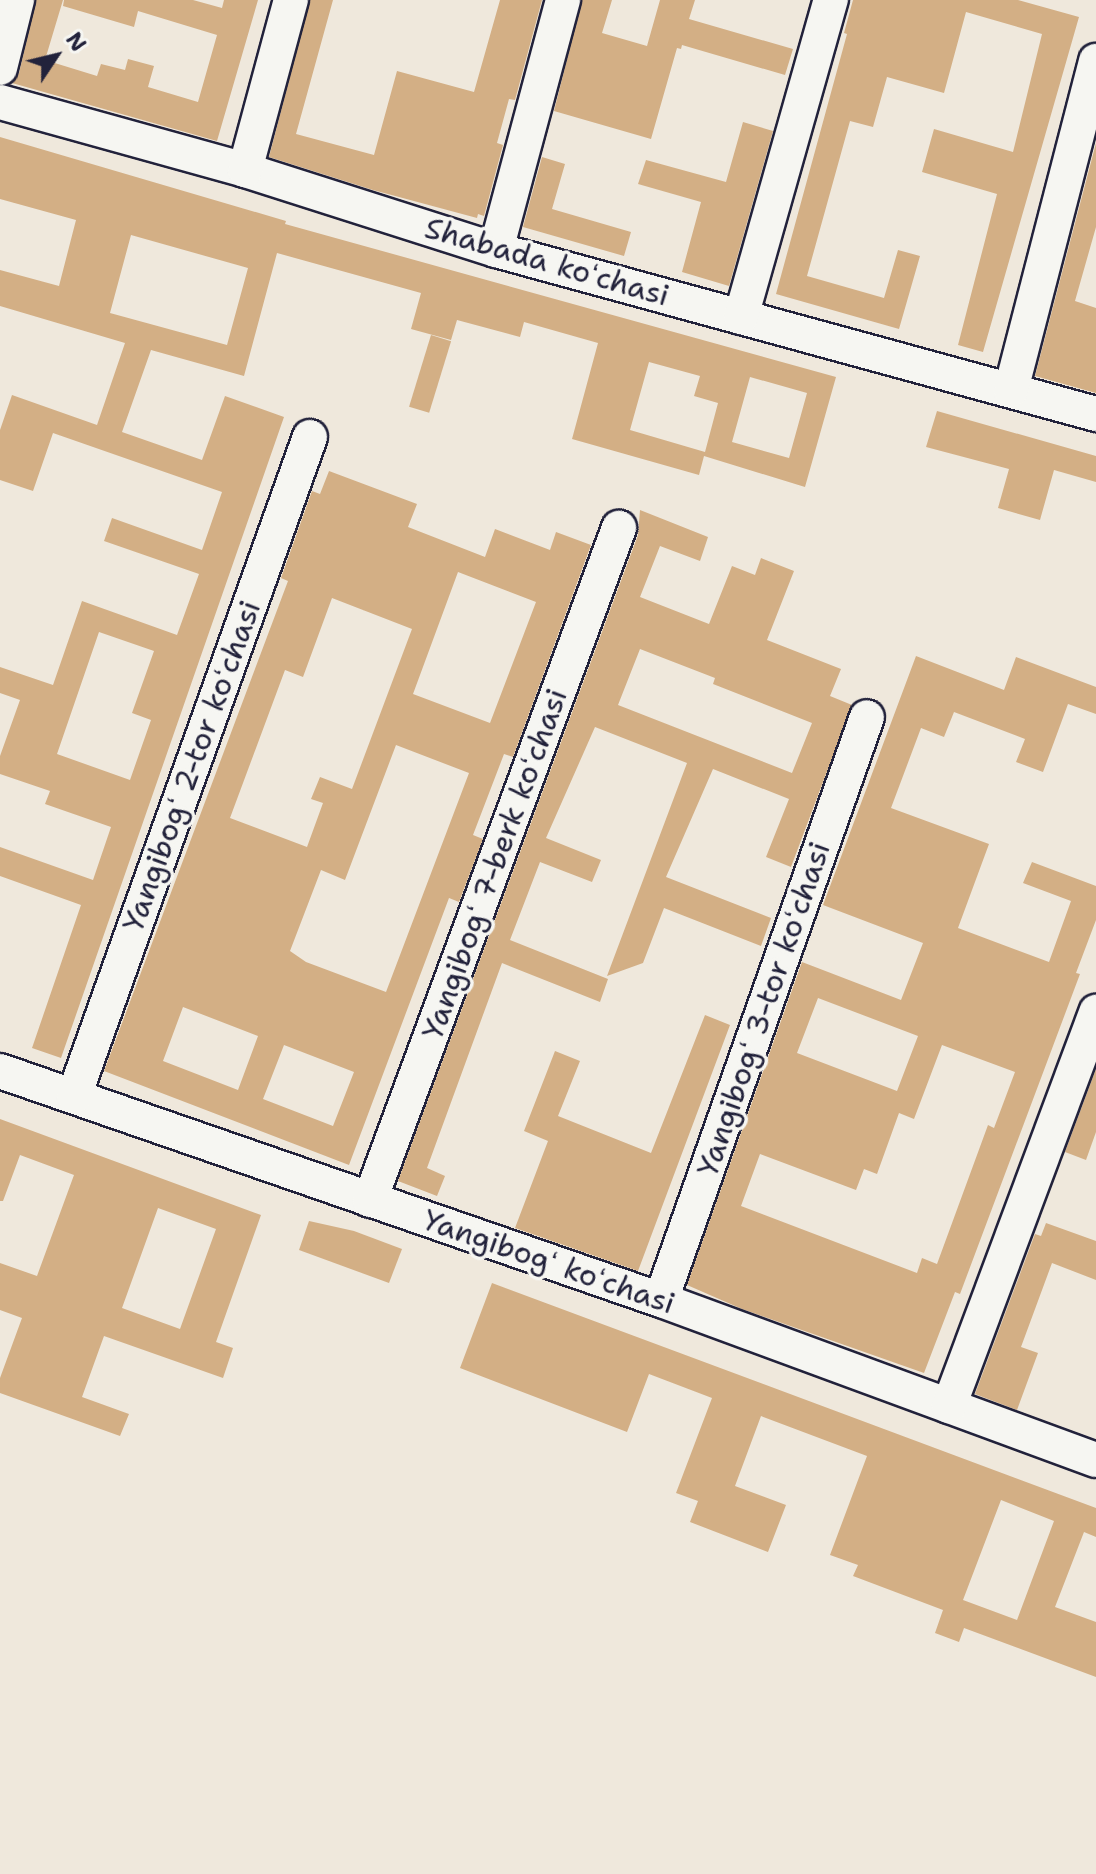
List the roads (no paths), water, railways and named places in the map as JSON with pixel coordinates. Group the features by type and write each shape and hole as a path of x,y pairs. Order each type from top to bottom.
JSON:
{"street":[{"path":"0,68 17,0"},
{"path":"245,170 291,0"},
{"path":"496,250 563,0"},
{"path":"741,317 831,0"},
{"path":"1011,390 1096,61"},
{"name":"Shabada koʻchasi","path":"0,102 245,170 496,250 1096,414"},
{"name":"Yangibogʻ 2-tor koʻchasi","path":"74,1096 310,437"},
{"name":"Yangibogʻ 7-berk koʻchasi","path":"370,1200 619,528"},
{"name":"Yangibogʻ 3-tor koʻchasi","path":"661,1300 867,717"},
{"path":"949,1406 1096,1012"},
{"name":"Yangibogʻ koʻchasi","path":"0,1071 661,1300 1096,1460"}]}
